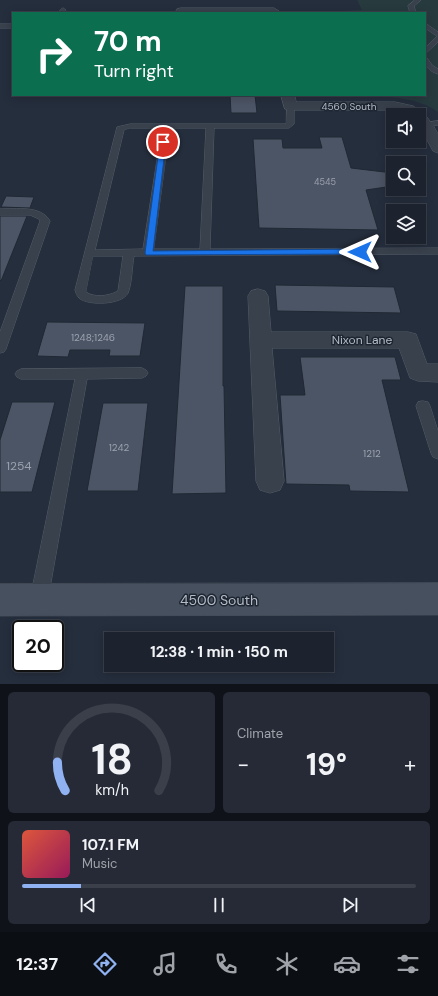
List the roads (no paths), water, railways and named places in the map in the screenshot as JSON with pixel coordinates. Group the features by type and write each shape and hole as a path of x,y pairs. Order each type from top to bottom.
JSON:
{"main road":[{"name":"4500 South","path":"0,600 438,599"}],"street":[{"path":"181,11 274,12 269,0"},
{"name":"4560 South","path":"289,100 378,106 386,108"},
{"path":"426,126 438,148"},
{"path":"258,296 270,481"},
{"name":"Nixon Lane","path":"262,340 408,340 418,372 438,373"}],"lane":[{"path":"412,12 411,6 418,0"},
{"path":"0,26 12,26"},
{"path":"426,27 438,34"},
{"path":"426,51 438,38"},
{"path":"426,61 429,66 438,72"},
{"path":"129,253 123,292 120,295 108,299 88,298 81,293 80,290 120,129 124,126 286,126 292,122 289,100"},
{"path":"148,253 166,126"},
{"path":"205,252 210,126"},
{"path":"0,212 31,212 43,217 45,221 0,349"},
{"path":"89,254 438,251"},
{"path":"21,374 142,373"},
{"path":"38,600 82,374"},
{"path":"423,406 438,453"}]}
